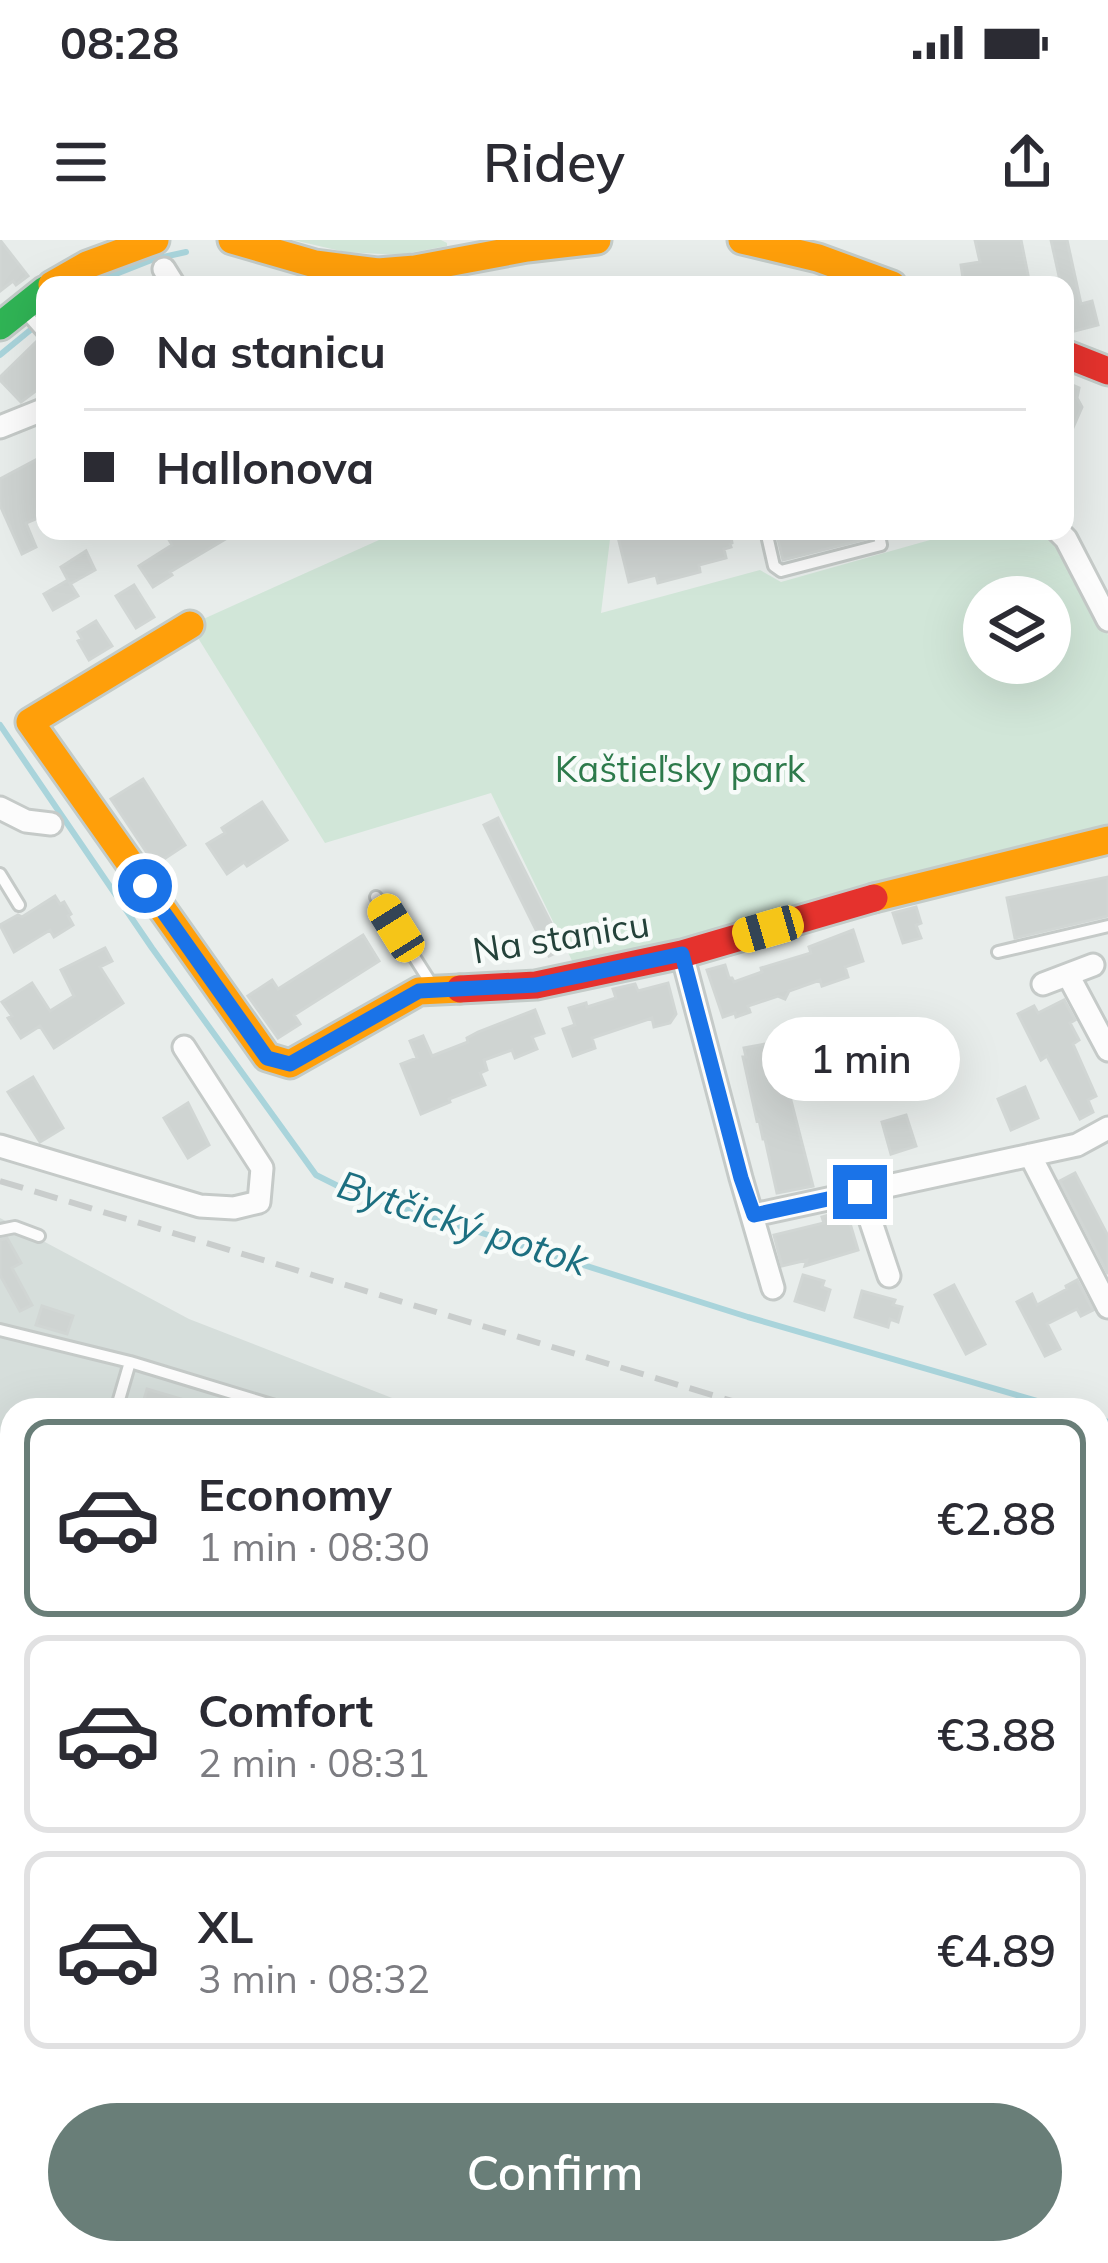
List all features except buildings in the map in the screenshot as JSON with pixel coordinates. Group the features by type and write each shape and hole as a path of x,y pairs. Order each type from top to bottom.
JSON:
{"street":[{"path":"74,276 118,252 154,240"},
{"path":"348,276 415,269 463,249 597,240"},
{"path":"742,240 775,242 869,276"},
{"path":"240,241 337,276"},
{"path":"1074,357 1108,370"},
{"path":"0,427 36,413"},
{"path":"1067,540 1108,620"},
{"name":"Na stanicu","path":"190,625 31,722 267,1058 290,1064 419,991 536,985 682,954 898,891 1108,840"},
{"path":"0,808 26,821 52,824"},
{"path":"682,954 773,1288"},
{"path":"1043,984 1093,965"},
{"path":"1068,975 1108,1050"},
{"path":"0,1145 200,1206 234,1208 259,1202 262,1168 184,1047"},
{"path":"754,1215 1077,1145 1108,1128"},
{"path":"1030,1155 1108,1307"},
{"path":"860,1192 890,1276"}],"lane":[{"path":"768,540 774,566 781,571 881,544 880,540"},
{"path":"0,874 20,905"},
{"path":"376,897 436,991"},
{"path":"998,952 1108,926"},
{"path":"0,1230 15,1227 39,1236"},
{"path":"0,1330 248,1398"},
{"path":"120,1398 130,1362"}],"shaded area":[{"path":"0,1218 189,1319 392,1398 0,1398"}],"green space":[{"path":"293,240 441,240 447,246 399,255 345,252"},
{"name":"Kaštieľsky park","path":"379,540 610,540 601,613 760,570 781,582 930,540 1055,540 1108,635 1108,832 575,967 491,793 325,843 190,625"}],"waterway":[{"name":"Bytčický potok","path":"111,276 186,252"},
{"name":"Bytčický potok","path":"0,355 36,325"},
{"name":"Bytčický potok","path":"0,725 152,948 316,1175 346,1190 748,1317 1027,1398"}],"railway":[{"path":"0,1181 722,1398"}],"traffic: fast":[{"path":"0,326 36,297"}],"traffic: slow":[{"path":"68,276 155,240"},
{"path":"232,240 315,264 378,272 597,240"},
{"path":"742,240 818,258 867,276"},
{"path":"190,625 30,722 267,1057 290,1064 419,991 460,989"},
{"path":"874,898 1108,840"}],"traffic: jam":[{"path":"1074,358 1108,371"},
{"path":"460,989 536,985 682,954 874,898"}],"route":[{"path":"145,886 267,1058 290,1064 419,991 536,985 682,954 754,1215 860,1192"}]}
